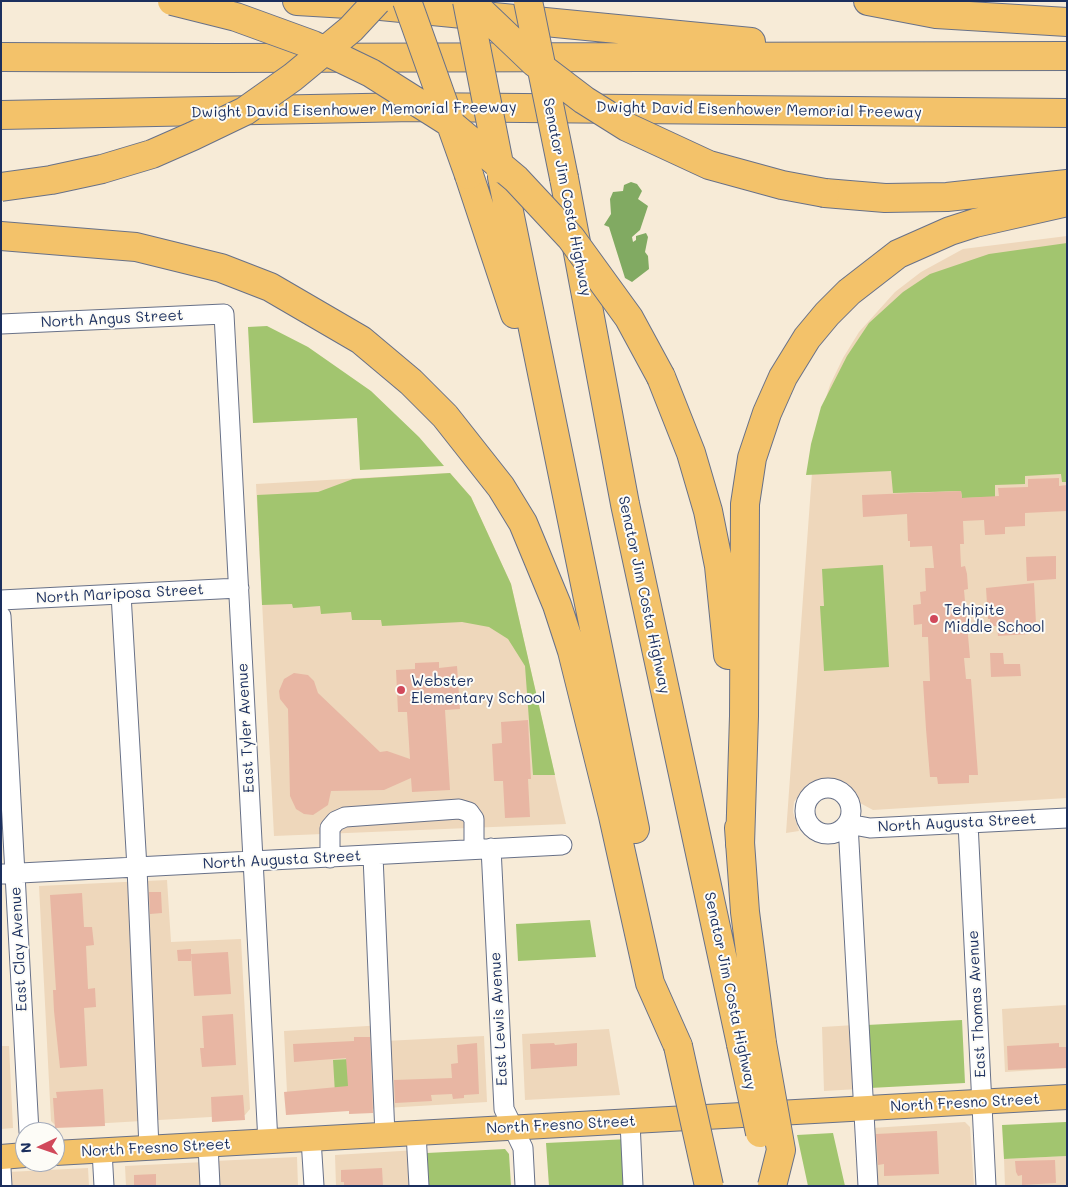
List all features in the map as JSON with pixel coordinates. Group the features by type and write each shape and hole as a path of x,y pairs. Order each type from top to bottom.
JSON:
{"highway":[{"path":"172,1 244,19 313,45 371,72 447,121 510,174 571,238 629,318 661,377 701,484 719,566 727,640 752,1043 782,1150 772,1186"},
{"path":"296,1 381,6 897,56"},
{"path":"1,187 51,180 102,169 152,154 245,111 293,77 351,29 377,1"},
{"path":"408,1 469,175 552,424"},
{"path":"469,1 502,177 552,424 678,1046 709,1186"},
{"path":"469,1 534,62 584,100 627,127 709,165 774,183 824,193 885,198 947,197 1067,184"},
{"name":"Senator Jim Costa Highway","path":"528,1 564,178 625,504 752,1043"},
{"path":"868,1 936,14 1067,22"},
{"path":"1,56 220,58 1067,56"},
{"name":"Dwight David Eisenhower Memorial Freeway","path":"1,115 414,107 1067,114"},
{"path":"740,845 744,716 745,504 752,458 766,413 783,377 807,338 827,314 849,292 898,254 950,231 975,223 1067,202"},
{"path":"1,236 136,247 221,268 270,287 361,340 412,382 445,416 502,487 523,523 557,605 574,661 613,816 650,983 678,1046"}],"main road":[{"name":"North Fresno Street","path":"65,1153 1067,1097"},
{"path":"1,1156 15,1155"}],"street":[{"name":"North Angus Street","path":"1,324 224,314"},
{"name":"East Tyler Avenue","path":"224,314 268,1142"},
{"name":"North Mariposa Street","path":"1,600 239,588"},
{"path":"121,594 137,868 149,1148"},
{"name":"East Clay Avenue","path":"1,616 8,874 27,1122"},
{"name":"East Lewis Avenue","path":"330,858 330,828 336,821 345,817 459,809 469,812 474,819 482,849 504,1110 523,1148 525,1186"},
{"name":"North Augusta Street","path":"864,1108 848,824 870,828 1067,818"},
{"name":"East Thomas Avenue","path":"968,823 986,1186"},
{"name":"North Augusta Street","path":"8,874 562,845"},
{"path":"372,856 385,1135"},
{"path":"864,1108 868,1186"},
{"path":"630,1122 633,1186"},
{"path":"416,1134 419,1186"},
{"path":"311,1139 314,1186"},
{"path":"208,1145 210,1186"},
{"path":"102,1151 104,1186"},
{"path":"1,1168 2,1186"}],"shaded area":[{"name":"Tehipite Middle School","path":"1067,236 1067,798 873,810 860,803 853,791 844,783 832,779 818,780 806,786 794,802 793,812 799,831 786,833 813,459 822,410 830,385 843,358 859,332 895,292 921,272 963,249"},
{"name":"Webster Elementary School","path":"450,473 471,497 511,584 566,824 274,836 256,484"},
{"path":"167,880 171,942 241,939 250,1109 245,1115 65,1125 65,1122 51,1121 39,886"},
{"path":"1067,1005 1067,1068 1005,1072 1002,1009"},
{"path":"384,1025 385,1041 484,1036 487,1102 351,1110 348,1059 334,1060 336,1110 288,1113 284,1031"},
{"path":"855,1025 858,1089 824,1091 822,1027"},
{"path":"609,1029 620,1095 525,1100 522,1034"},
{"path":"1,1046 9,1046 13,1128 1,1129"},
{"path":"965,1122 970,1127 974,1186 875,1186 872,1128"},
{"path":"417,1150 419,1186 336,1186 335,1155"},
{"path":"1067,1156 1067,1185 1005,1186 1004,1159"},
{"path":"297,1157 298,1186 216,1186 215,1161"},
{"path":"205,1162 206,1186 126,1186 125,1166"},
{"path":"88,1168 89,1186 9,1186 8,1172 65,1172 65,1169"}],"green space":[{"path":"631,182 637,184 642,191 638,199 648,206 640,230 632,237 633,242 636,240 636,236 646,233 648,237 645,252 648,256 649,269 632,282 625,278 609,227 604,225 611,214 610,199 613,192 623,191 624,185"},
{"path":"1067,243 1067,482 1062,482 1061,474 1025,476 1025,484 995,485 995,497 962,498 961,491 893,493 891,471 806,475 811,444 821,407 847,356 869,323 903,292 930,274 989,254"},
{"path":"267,326 308,347 371,391 419,437 444,466 360,470 357,418 253,423 248,327"},
{"path":"450,473 471,497 511,584 555,775 533,775 525,666 508,639 489,627 462,622 382,626 381,620 352,620 351,612 321,614 320,606 293,608 292,604 262,605 257,495 318,492 353,479"},
{"path":"883,565 889,667 824,671 820,606 824,606 822,569"},
{"path":"590,920 596,957 518,961 516,924"},
{"path":"962,1020 965,1083 870,1088 867,1025"},
{"path":"349,1059 351,1110 336,1110 333,1060"},
{"path":"1066,1122 1067,1156 1004,1159 1002,1125"},
{"path":"833,1133 845,1186 808,1186 797,1135"},
{"path":"629,1139 631,1186 549,1186 546,1143"},
{"path":"505,1149 509,1154 511,1186 429,1186 427,1153"}],"building":[{"path":"1059,478 1059,486 1067,485 1067,511 1025,513 1025,526 1005,527 1005,534 985,535 984,520 963,521 964,544 960,544 961,567 965,566 967,574 968,589 964,590 970,658 964,658 966,679 971,679 978,775 969,775 969,783 938,784 937,777 930,777 926,729 923,681 930,681 928,637 922,637 922,624 914,625 913,605 921,604 920,592 926,591 925,568 934,568 932,546 910,547 907,514 863,517 862,495 961,491 962,498 999,496 998,488 1028,487 1028,479"},
{"path":"1056,556 1056,579 1027,581 1026,557"},
{"path":"1034,583 1036,624 1028,624 1029,634 998,636 997,626 990,626 990,619 988,619 986,588"},
{"path":"990,653 1003,653 1004,664 1020,664 1021,676 991,677"},
{"path":"439,662 439,668 457,666 460,709 445,710 450,790 412,792 411,778 384,790 331,791 328,805 313,815 304,814 296,809 290,796 288,709 280,699 279,691 284,679 294,673 308,675 314,681 318,693 380,752 387,751 410,759 407,712 398,712 396,670 415,669 415,663"},
{"path":"528,720 531,779 528,779 530,817 505,818 503,781 494,781 492,744 502,743 501,722"},
{"path":"149,892 161,892 162,913 150,914"},
{"path":"82,893 84,927 92,927 94,945 86,946 88,989 95,988 96,1007 84,1008 87,1066 60,1068 54,1011 53,990 56,990 50,895"},
{"path":"191,949 191,961 178,961 177,950"},
{"path":"228,952 231,994 194,996 191,954"},
{"path":"233,1014 236,1065 202,1067 200,1048 204,1048 202,1016"},
{"path":"354,1037 370,1037 373,1113 349,1114 349,1111 286,1115 284,1092 348,1086 346,1058 294,1062 293,1044 354,1041"},
{"path":"477,1043 479,1094 464,1095 464,1098 453,1099 452,1094 431,1095 432,1101 395,1103 394,1080 452,1078 451,1064 458,1063 457,1045"},
{"path":"554,1043 555,1045 577,1043 577,1066 531,1069 530,1044"},
{"path":"1059,1043 1059,1047 1067,1047 1067,1068 1008,1070 1007,1046"},
{"path":"103,1089 105,1126 65,1128 65,1122 55,1122 53,1098 57,1098 56,1092"},
{"path":"243,1095 245,1120 212,1122 211,1097"},
{"path":"937,1131 939,1174 884,1176 884,1164 878,1165 876,1134"},
{"path":"1055,1160 1056,1183 1022,1185 1022,1175 1018,1176 1016,1172 1015,1161"},
{"path":"382,1168 383,1186 344,1186 344,1182 341,1182 341,1170"},
{"path":"156,1174 156,1186 134,1186 134,1175"}],"place":[{"name":"Tehipite Middle School","path":"934,619"},
{"name":"Webster Elementary School","path":"401,690"}]}
